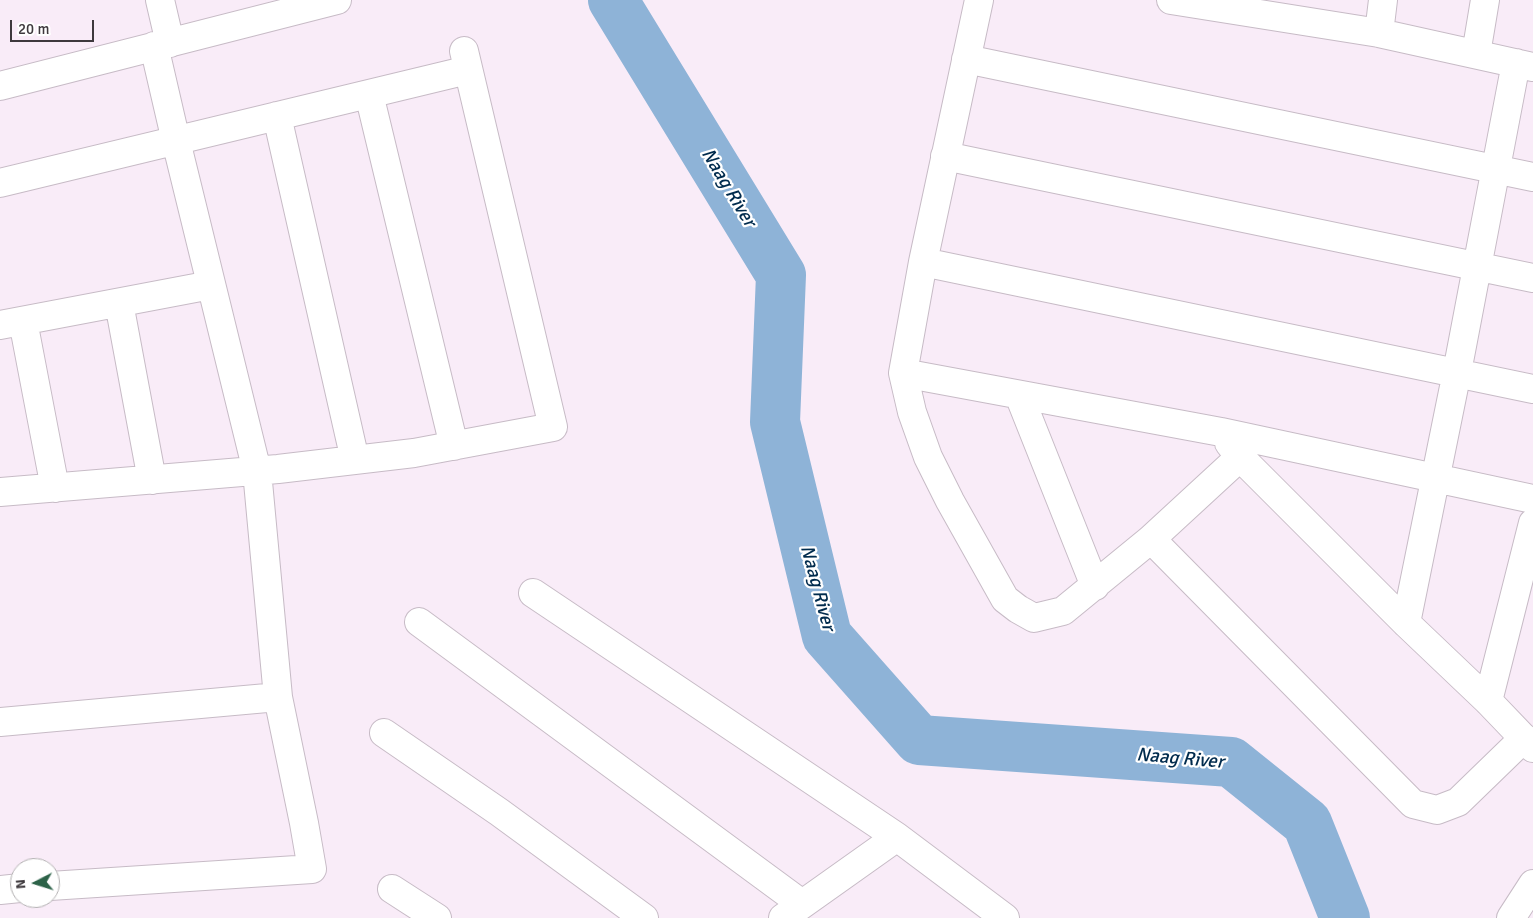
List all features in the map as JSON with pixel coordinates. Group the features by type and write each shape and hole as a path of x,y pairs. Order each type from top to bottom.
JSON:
{"street":[{"path":"60,885 312,869 278,697 257,471 176,141 162,44 160,0"},
{"path":"0,86 337,0"},
{"path":"979,0 922,262 903,373 912,412 928,457 950,501 1005,599 1034,618 1063,611 1096,586 1151,539 1240,457"},
{"path":"1379,33 1383,0"},
{"path":"1476,54 1485,0"},
{"path":"1182,1 1268,7 1524,65 1496,168 1406,623"},
{"path":"966,60 1533,177"},
{"path":"0,183 370,94 466,61 554,427 414,453 355,460 257,471 0,492"},
{"path":"370,94 454,446"},
{"path":"277,116 355,460"},
{"path":"946,156 1533,278"},
{"path":"922,262 1533,389"},
{"path":"54,488 11,323 211,285"},
{"path":"119,303 152,480"},
{"path":"903,373 1220,432 1533,499"},
{"path":"1018,394 1096,586"},
{"path":"1151,539 1413,804 1437,810 1458,802 1528,743 1488,701 1406,623 1240,457 1220,432"},
{"path":"1488,701 1533,523"},
{"path":"533,593 897,837 1005,918"},
{"path":"419,622 792,911 897,837"},
{"path":"0,722 278,697"},
{"path":"384,733 499,812 644,918"},
{"path":"1511,918 1533,884"},
{"path":"392,889 437,918"}],"waterway":[{"name":"Naag River","path":"613,0 781,275 775,422 827,636 919,740 1231,762 1307,823 1345,918"}]}
